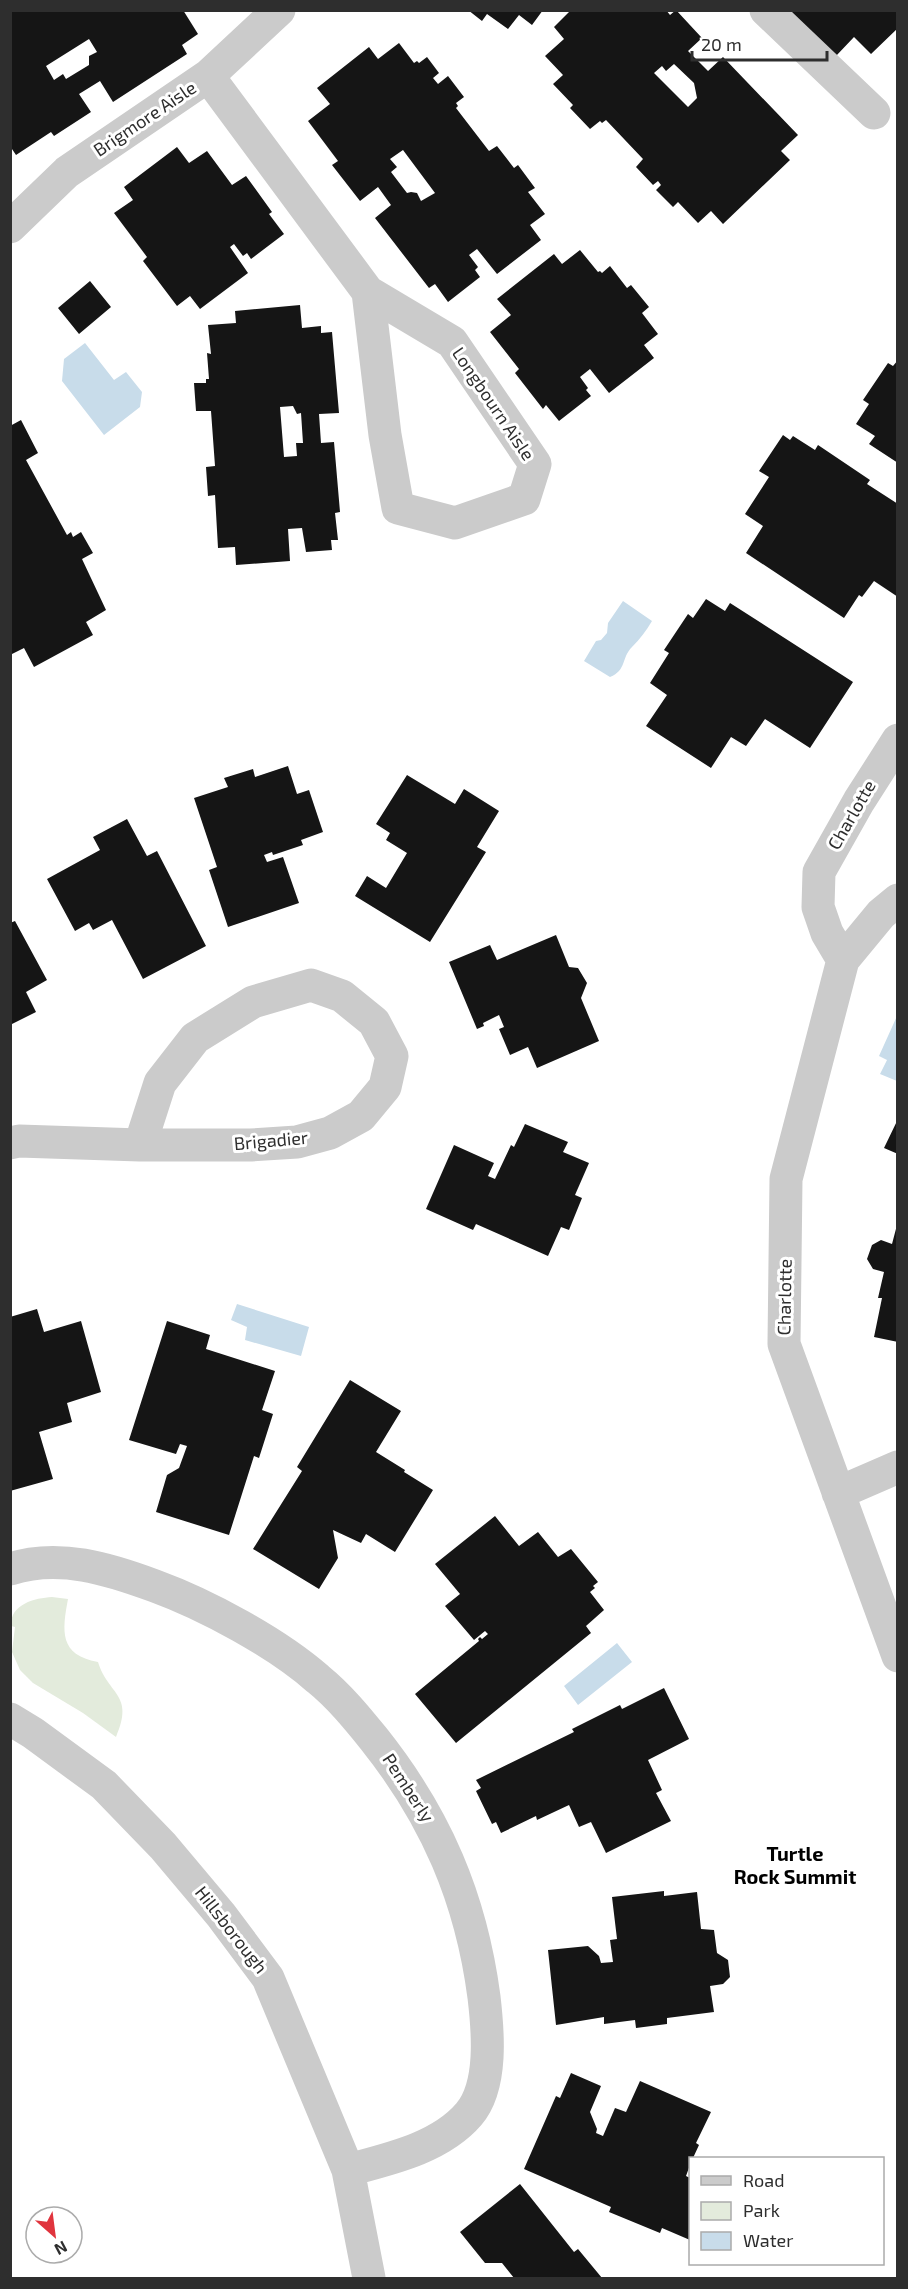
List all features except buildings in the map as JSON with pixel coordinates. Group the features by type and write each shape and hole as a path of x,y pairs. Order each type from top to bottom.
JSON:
{"street":[{"name":"Brigmore Aisle","path":"10,227 67,172 208,76 279,10"},
{"path":"766,10 874,113"},
{"name":"Longbourn Aisle","path":"208,76 368,292 452,342 535,464 524,499 455,524 398,508 385,435 368,292"},
{"name":"Charlotte","path":"843,960 827,933 818,907 819,872 897,740"},
{"name":"Charlotte","path":"897,900 881,914 843,960 786,1179 784,1344 897,1656"},
{"name":"Brigadier","path":"10,1143 251,1145 297,1142 330,1133 362,1116 385,1087 392,1056 374,1022 342,996 311,985 253,1002 195,1038 160,1083 140,1144"},
{"path":"838,1493 897,1467"},
{"name":"Pemberly","path":"10,1569 30,1562 55,1561 117,1572 181,1596 273,1646 319,1679 359,1721 402,1773 433,1826 467,1916 480,1966 487,2052 483,2089 470,2113 434,2140 394,2158 348,2170"},
{"name":"Hillsborough","path":"10,1719 104,1785 163,1846 221,1915 268,1978 348,2170 369,2278"}],"green space":[{"path":"52,1597 68,1599 65,1631 70,1647 85,1659 98,1662 102,1673 118,1696 123,1712 116,1737 83,1713 33,1683 20,1670 12,1652 15,1627 11,1626 12,1618 19,1607 31,1601"}],"water":[{"path":"85,343 114,380 126,372 142,392 140,407 104,435 62,381 64,359"},
{"path":"623,601 652,621 629,651 619,671 610,677 584,661 596,641 601,640 607,633 608,623"},
{"path":"897,1016 898,1081 880,1074 887,1060 879,1056"},
{"path":"237,1304 309,1327 301,1356 245,1340 247,1327 231,1320"},
{"path":"617,1643 632,1662 578,1705 564,1686"}],"district":[{"name":"Turtle Rock Summit","path":"795,1866"}]}
